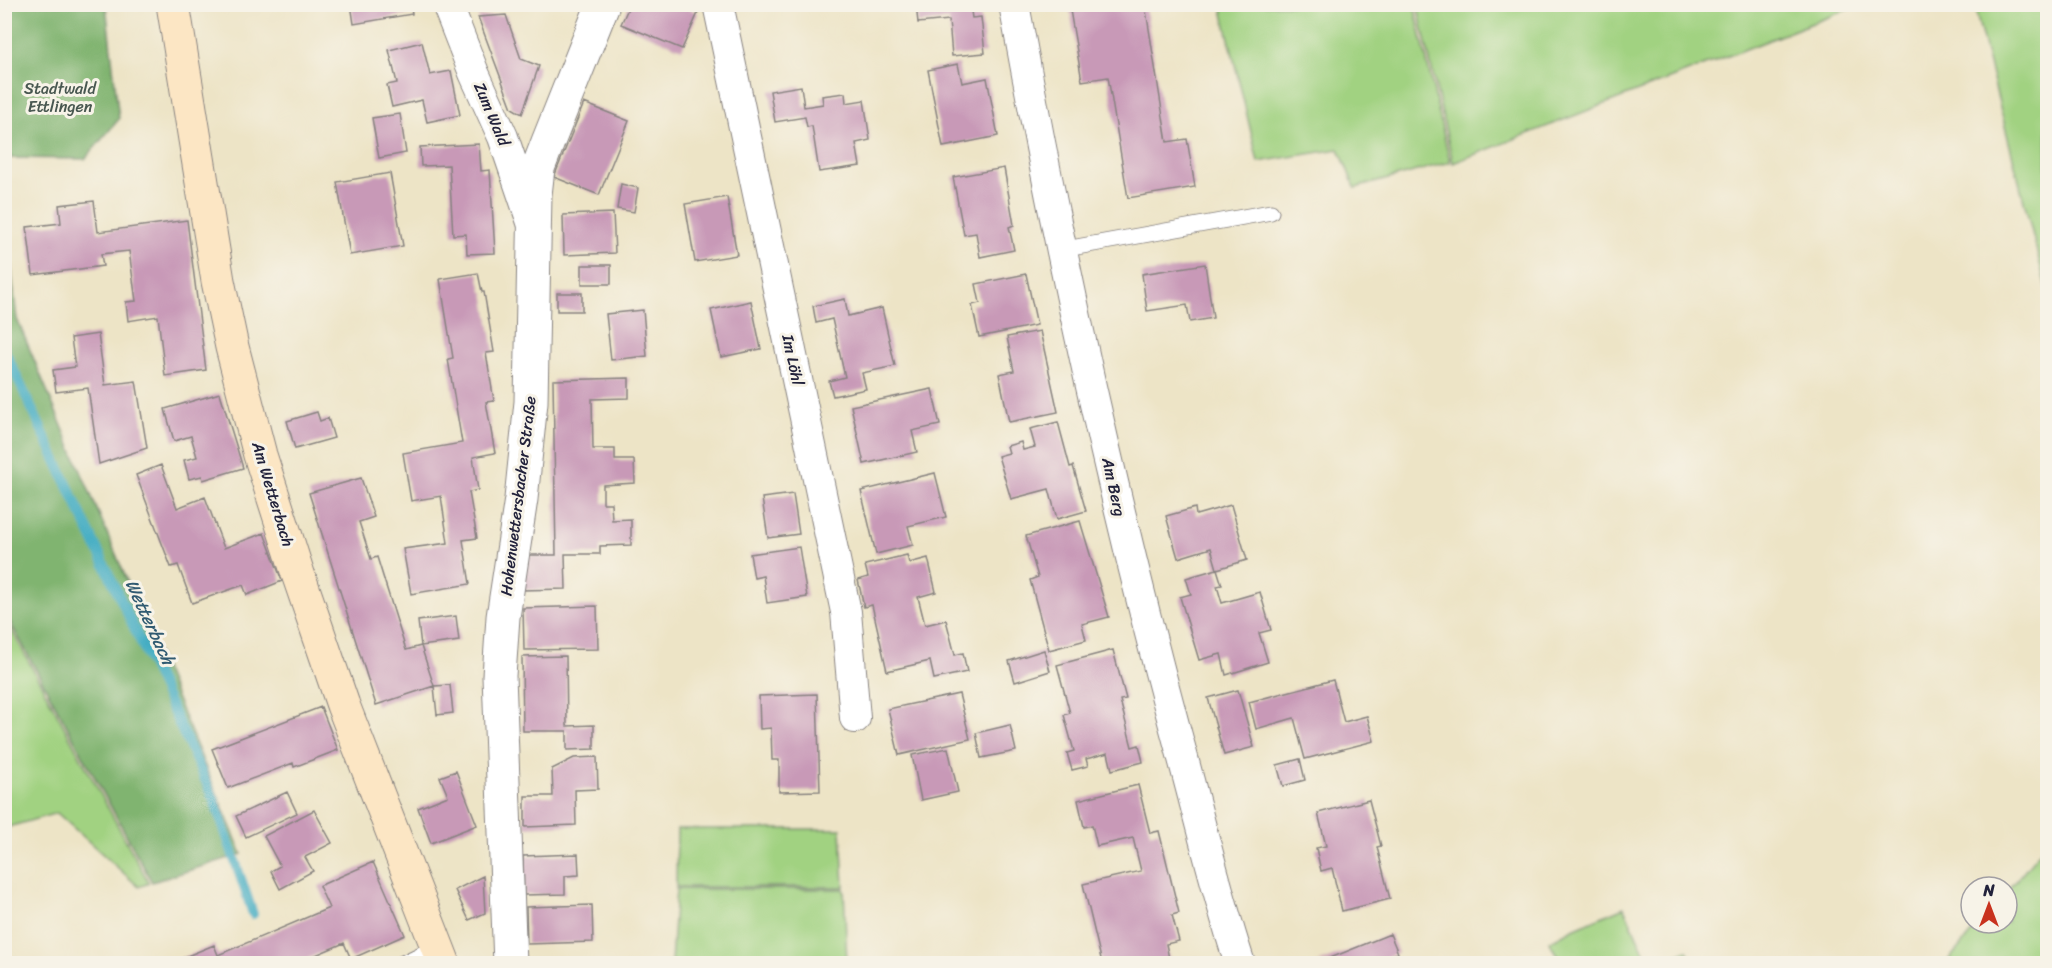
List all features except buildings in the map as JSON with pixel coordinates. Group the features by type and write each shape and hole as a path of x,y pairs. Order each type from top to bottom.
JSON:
{"main road":[{"name":"Am Wetterbach","path":"173,4 218,280 232,347 260,455 297,572 344,705 441,955"}],"street":[{"name":"Zum Wald","path":"447,4 474,73 503,137 533,225"},
{"name":"Hohenwettersbacher Straße","path":"510,963 499,676 503,617 531,402 533,225 538,168 603,4"},
{"name":"Im Löhl","path":"718,4 846,612 855,718"},
{"name":"Am Berg","path":"1014,4 1060,250 1119,508 1146,618 1240,963"}],"lane":[{"path":"1060,250 1270,212"},
{"path":"400,963 441,955"}],"green space":[{"name":"Stadtwald Ettlingen","path":"5,4 106,5 119,119 85,159 8,158 6,198 5,198"},
{"path":"1417,4 1859,4 1859,5 1453,163"},
{"path":"1221,5 1414,5 1450,162 1355,188 1339,149 1258,162"},
{"path":"1974,5 2047,5 2047,291"},
{"path":"4,206 17,319 242,854 152,882 5,613"},
{"path":"4,618 149,883 139,887 57,813 5,828"},
{"path":"677,829 841,829 844,887 676,887"},
{"path":"2047,843 2047,963 1946,963 1970,935 2019,935 2019,877"},
{"path":"676,889 844,889 847,963 671,963"},
{"path":"1624,907 1649,963 1562,963 1549,942"},
{"path":"1687,950 1693,963 1657,963"}],"waterway":[{"name":"Wetterbach","path":"4,23 10,4"},
{"name":"Wetterbach","path":"4,349 214,799 253,914"}]}
